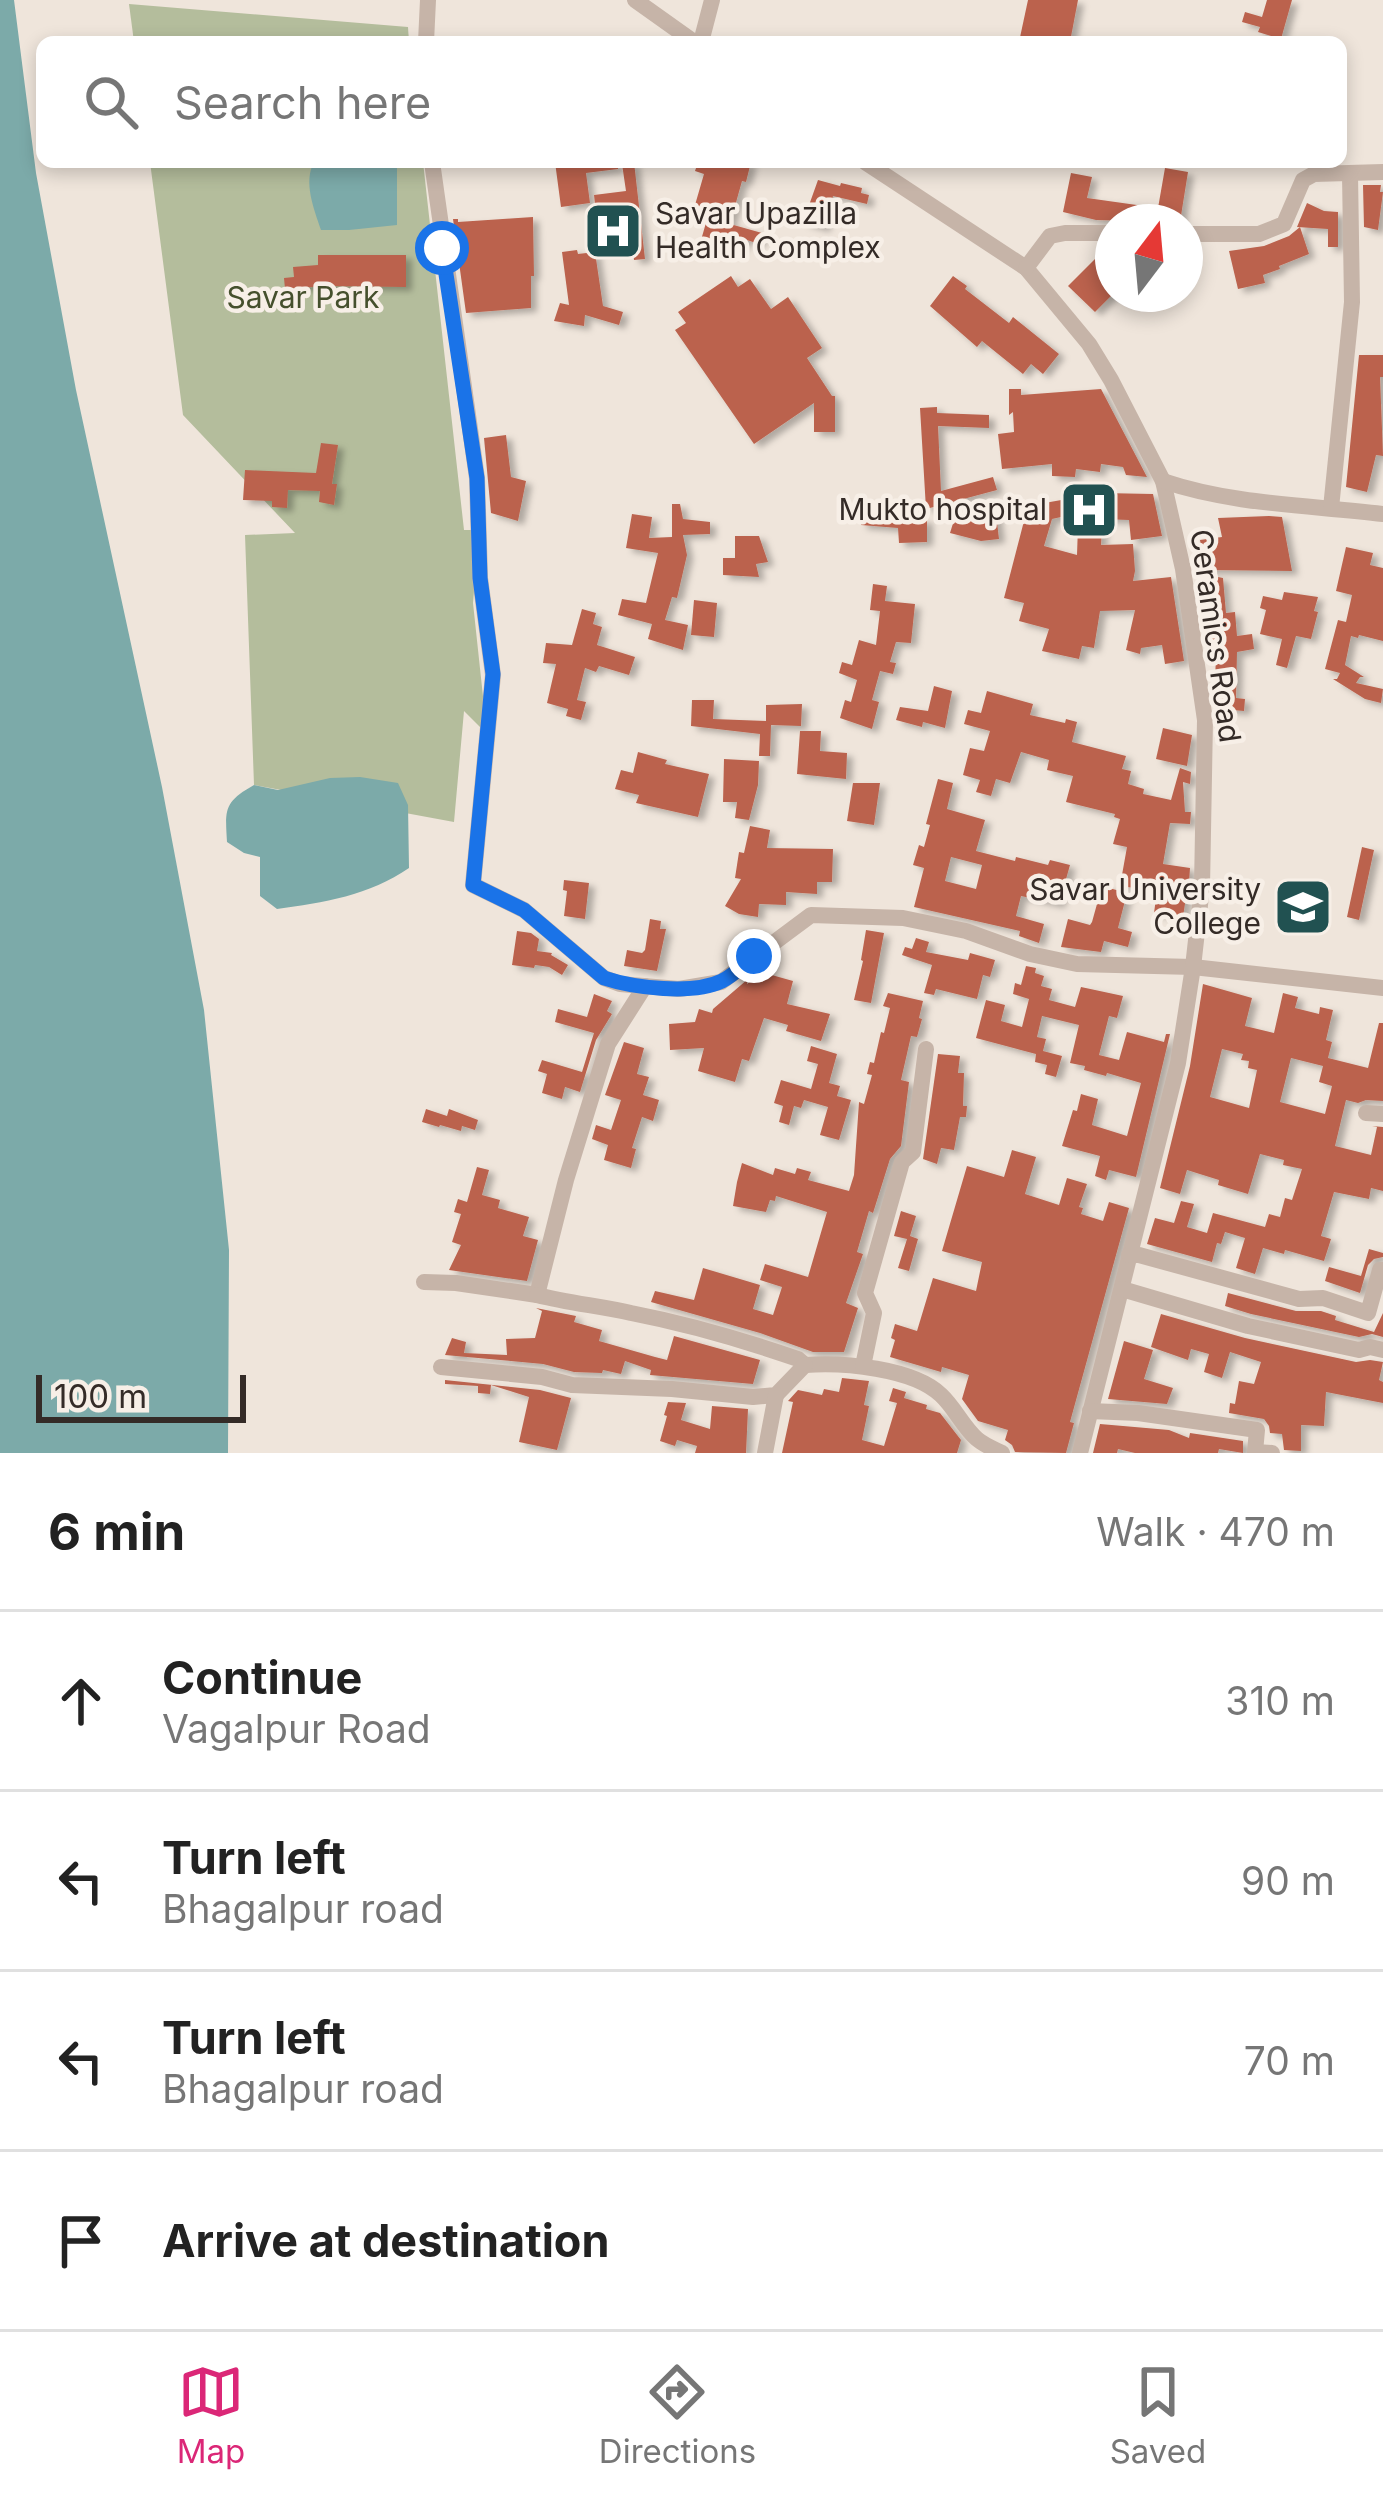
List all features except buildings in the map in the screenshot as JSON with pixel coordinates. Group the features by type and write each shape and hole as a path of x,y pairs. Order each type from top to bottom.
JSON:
{"street":[{"path":"426,36 428,0"},
{"path":"635,0 689,36"},
{"path":"700,36 712,0"},
{"path":"433,168 477,478 480,578 493,674 473,885 524,910 604,978 644,986 680,989 721,982 811,915 903,918 1077,964 1193,967 1383,988"},
{"name":"Ceramics Road","path":"874,168 1027,268 1089,344 1163,481 1183,569 1205,720 1202,887 1193,967 1178,1064 1080,1453"},
{"path":"1203,234 1259,235 1284,224 1303,180 1314,174 1383,172"},
{"path":"1331,508 1352,302 1350,174"},
{"path":"1027,268 1050,236 1095,233"},
{"path":"1163,481 1228,498 1383,514"},
{"path":"537,1295 608,1044 644,986"},
{"path":"863,1366 874,1313 865,1294 902,1162 913,1152 926,1048"},
{"path":"1130,1256 1368,1312 1383,1270"},
{"path":"424,1282 456,1282 627,1312 728,1336 806,1365"},
{"path":"1122,1289 1288,1335 1358,1350 1383,1350"},
{"path":"765,1453 776,1395 806,1365 836,1362 926,1383 942,1395 978,1441 1002,1453"},
{"path":"441,1367 542,1377 572,1385 776,1395"},
{"path":"1090,1411 1257,1430 1256,1452 1271,1453"}],"green space":[{"path":"129,4 408,27 409,36 133,36"},
{"name":"Savar Park","path":"151,168 424,168 464,530 479,530 473,603 487,734 464,711 454,822 254,785 245,535 295,533 183,415"}],"water":[{"path":"0,0 14,0 36,173 76,390 162,787 204,1010 229,1250 228,1453 0,1453"},
{"path":"397,168 397,225 321,230 310,187 311,170"},
{"path":"330,778 398,783 408,805 409,868 362,891 277,909 260,896 260,857 227,842 232,802 254,785 278,790"}],"place":[{"name":"Savar Upazilla Health Complex","path":"613,231"},
{"name":"Mukto hospital","path":"1089,510"},
{"name":"Savar University College","path":"1303,907"}],"route":[{"path":"442,248 477,478 480,578 493,674 473,885 524,910 604,978 620,983 680,989 721,982 754,956"}]}
